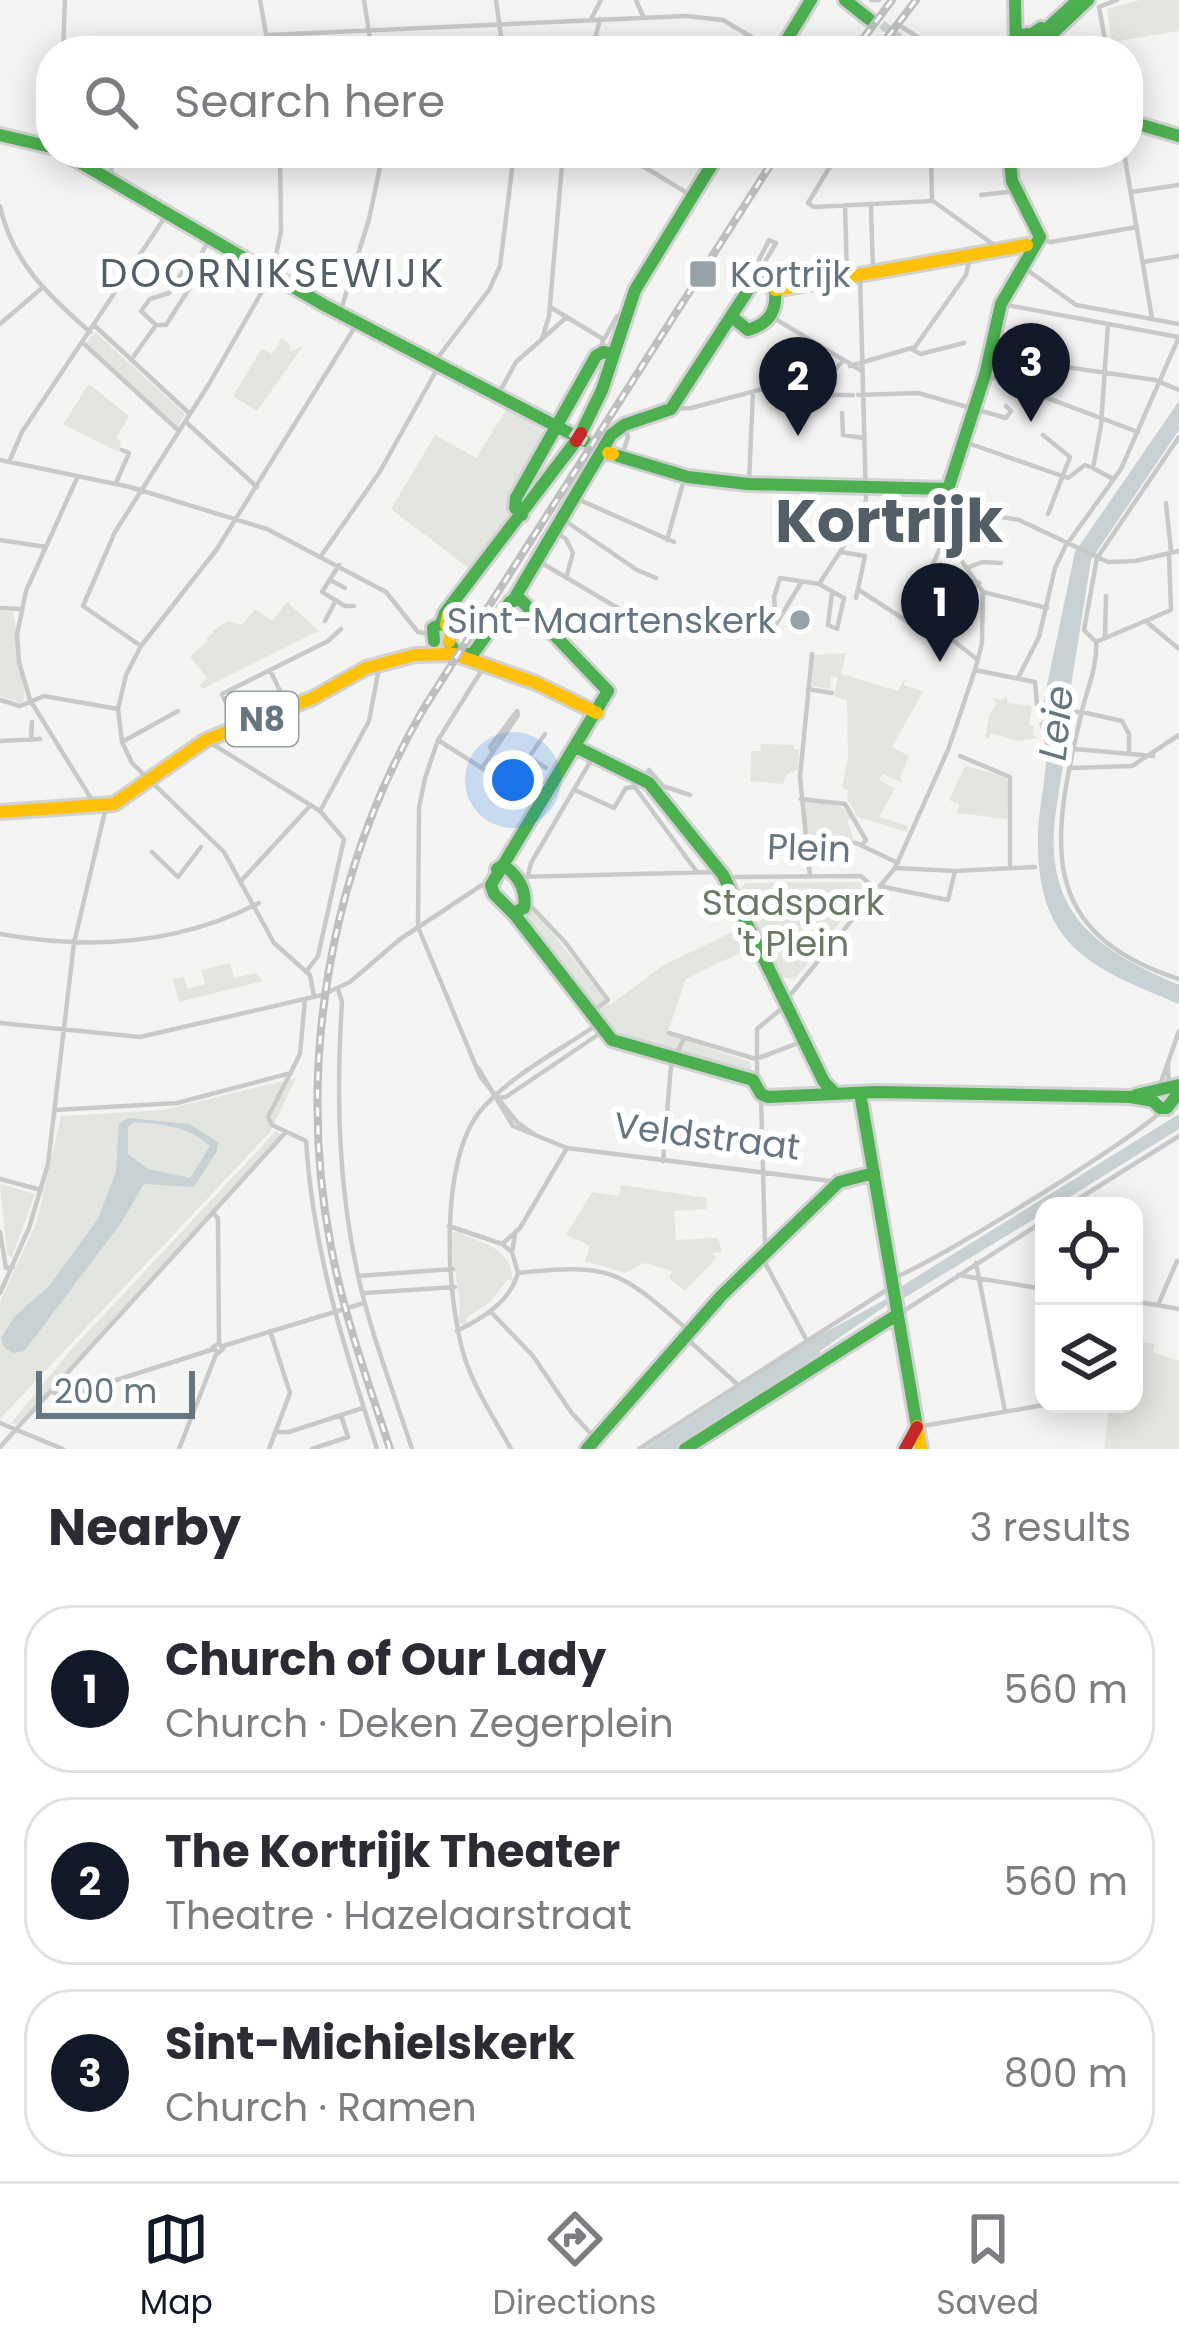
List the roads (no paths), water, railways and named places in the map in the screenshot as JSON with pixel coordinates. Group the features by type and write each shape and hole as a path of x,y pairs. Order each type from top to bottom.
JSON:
{"main road":[{"path":"789,36 814,0"},
{"path":"848,0 870,18"},
{"path":"1015,0 1016,35 1034,33 1084,1"},
{"path":"1042,36 1084,1"},
{"path":"1143,125 1179,136"},
{"path":"0,135 36,143"},
{"path":"92,168 340,313 580,438"},
{"path":"521,515 515,500 554,425 606,349 635,290 710,168"},
{"path":"613,454 685,476 748,484 948,489 985,375 1001,304 1029,251 1032,220 1016,190 1012,168"},
{"path":"775,290 1004,249 1029,251"},
{"path":"443,638 468,656 481,647 620,427 671,409 758,276 775,290"},
{"path":"732,316 749,330 772,317 775,290"},
{"path":"443,638 450,608 580,438 597,403 606,349"},
{"path":"514,599 524,602 608,695 576,746 551,772 491,886 614,1041 760,1088 836,1094 1131,1097 1167,1093"},
{"path":"443,638 485,664 597,712"},
{"name":"N8","path":"415,655 443,638"},
{"name":"N8","path":"0,812 100,807 149,781 206,740 289,709 379,664 415,655 443,638"},
{"path":"481,647 479,658 502,671"},
{"path":"576,746 639,777 723,874"},
{"path":"497,868 506,866 522,876 527,902 521,911 512,913"},
{"name":"Plein","path":"723,874 784,999"},
{"path":"784,999 826,1086 836,1094"},
{"path":"860,1093 921,1449"},
{"name":"Veldstraat","path":"839,1182 874,1173"},
{"path":"592,1444 687,1334 839,1182"},
{"path":"685,1449 897,1313"},
{"path":"905,1449 917,1427"}],"street":[{"path":"64,36 65,0"},
{"path":"260,0 269,35 643,16 718,19 750,36"},
{"path":"364,0 370,36"},
{"path":"496,0 501,36"},
{"path":"591,19 601,0"},
{"path":"636,0 643,16"},
{"path":"871,0 879,0"},
{"path":"1100,36 1084,1 1117,0"},
{"path":"596,36 600,19"},
{"path":"902,28 915,36"},
{"path":"111,168 111,178"},
{"path":"141,646 83,606 115,532 272,274 280,231 280,168"},
{"path":"340,313 381,168"},
{"path":"321,556 379,473 437,363 489,290 500,266 512,168"},
{"path":"542,339 550,307 562,168"},
{"path":"646,168 692,196"},
{"path":"830,168 808,203 814,207 932,201 1004,249"},
{"path":"931,168 932,201"},
{"path":"1127,168 1152,318"},
{"path":"1131,192 1179,185"},
{"path":"980,195 1016,190"},
{"path":"819,584 858,521 866,488 858,395 862,371 860,274 871,204"},
{"path":"844,205 860,274"},
{"path":"0,206 11,242 41,288 190,414"},
{"path":"9,462 22,431 168,212"},
{"path":"1137,227 1052,242 1029,251 1068,301 1179,324"},
{"path":"200,265 186,266 169,293 151,299 141,311 156,325 166,325 200,265 210,238"},
{"path":"774,239 775,245 758,276 757,264 774,239"},
{"path":"911,350 966,275 970,256"},
{"path":"1144,262 1179,256"},
{"path":"200,265 221,277"},
{"path":"0,324 41,288"},
{"path":"1063,316 1068,301"},
{"path":"1001,304 1179,337 1113,479 1053,572 1039,637 1018,678"},
{"path":"550,307 606,349 617,316"},
{"path":"1118,326 1120,313"},
{"path":"498,394 516,362 568,317"},
{"path":"772,317 862,371"},
{"path":"314,996 313,981 282,953 242,880 132,764 122,742 118,709 126,675 141,646 236,520 358,322"},
{"path":"1093,468 1102,418 1108,324"},
{"path":"131,360 156,325"},
{"path":"83,343 179,431"},
{"path":"671,409 686,410 846,364 964,343"},
{"path":"990,356 1159,382 1178,389"},
{"path":"985,375 1138,432"},
{"path":"793,381 796,395 918,393 1007,418 1011,411 1006,406"},
{"path":"748,484 753,392"},
{"path":"842,413 842,434 860,438"},
{"path":"185,422 257,487"},
{"path":"588,475 628,437 620,427"},
{"path":"1043,435 1070,456 1048,514"},
{"path":"1096,642 1086,636 1084,628 1095,557 1179,437"},
{"path":"962,441 1071,478 1086,464 1113,479"},
{"path":"116,483 129,453 122,450"},
{"path":"0,460 116,483 268,529 389,594 420,633 443,638"},
{"path":"573,497 670,541 685,476"},
{"path":"0,1293 6,1268 41,1190 74,943 100,807 30,700 17,635 22,609 77,478"},
{"path":"808,848 862,845 896,866 950,751 982,644 983,592 944,538 939,517 948,489"},
{"path":"1166,503 1173,553 1171,610 1096,642 1059,844 1079,916 1112,949 1179,979"},
{"path":"942,507 1010,517 1095,557 1120,562 1173,553"},
{"path":"557,524 573,553 566,578"},
{"path":"557,524 656,578"},
{"path":"908,622 944,538"},
{"path":"0,539 46,547"},
{"path":"841,552 865,556 856,598"},
{"path":"535,559 643,623"},
{"path":"967,568 982,562 1001,563"},
{"path":"339,565 322,592 354,606"},
{"path":"330,580 345,588"},
{"path":"802,581 776,624 778,580 802,581 819,584 844,598 837,629 827,624 832,593"},
{"path":"936,635 949,611 979,584"},
{"path":"860,590 927,635 946,635 978,660"},
{"path":"983,592 1047,608"},
{"path":"1105,637 1106,596"},
{"path":"325,620 337,600"},
{"path":"0,608 22,609"},
{"path":"1148,623 1179,649"},
{"path":"237,727 221,694 328,641 341,629"},
{"path":"810,876 801,800 812,654"},
{"path":"320,811 371,717 379,664"},
{"path":"418,927 419,802 438,740 485,664"},
{"path":"270,670 289,709"},
{"path":"975,670 1037,683 1037,705 1044,711 1082,712 1122,721 1129,734 1132,766"},
{"path":"808,689 832,692"},
{"path":"0,700 20,706 44,696 118,709"},
{"path":"482,768 518,714 517,710 490,747 492,752"},
{"path":"122,742 178,711"},
{"path":"31,740 32,722"},
{"path":"545,734 530,758 551,772"},
{"path":"1072,768 1132,766 1179,735"},
{"path":"0,741 40,739"},
{"path":"206,740 320,811 344,844 318,956 306,972"},
{"path":"438,740 538,804"},
{"path":"1074,749 1153,756"},
{"path":"960,756 1010,777 1010,867"},
{"path":"522,876 593,758"},
{"path":"575,790 614,808 639,777"},
{"path":"639,777 690,795"},
{"path":"639,777 698,872"},
{"path":"801,800 838,801 847,806 866,840 862,845"},
{"path":"242,880 310,806"},
{"path":"152,852 178,877 189,871 187,862 206,843"},
{"name":"Plein","path":"723,874 862,876 877,888 947,900 956,871 896,866 877,888 800,981 784,999"},
{"path":"956,871 1035,867"},
{"path":"522,876 723,874"},
{"path":"0,1023 63,1032 153,1035 305,999 338,989 418,927 482,885 491,886"},
{"path":"496,1098 506,1097 550,1067 597,1023 608,1000 565,942 527,902"},
{"path":"0,934 74,943 148,940 192,932 256,904"},
{"name":"Veldstraat","path":"418,927 476,1066 496,1098 534,1134 567,1148 839,1182"},
{"path":"338,989 342,1002 339,1158 364,1303 412,1449"},
{"path":"305,999 304,1036 293,1071 268,1118 272,1125 306,1142 314,1232 333,1312 377,1449"},
{"path":"784,999 757,1029 766,1255 806,1339"},
{"path":"511,1449 476,1387 457,1331 449,1226 455,1175 466,1136 499,1091 597,1023"},
{"path":"639,1449 1150,1124 1167,1093 1168,1058 1179,1031"},
{"path":"669,1033 756,1059 804,1040"},
{"path":"663,1161 674,1059 683,1040"},
{"path":"545,1060 550,1067"},
{"path":"55,1110 177,1103 293,1071"},
{"path":"0,1447 285,1132"},
{"path":"1081,1197 1179,1136"},
{"path":"457,1331 491,1312 516,1282 515,1235 567,1148"},
{"path":"0,1179 41,1190"},
{"path":"214,1214 218,1218 221,1344"},
{"path":"449,1226 512,1252"},
{"path":"897,1313 1035,1227"},
{"path":"0,1232 6,1268"},
{"path":"502,1244 515,1235"},
{"path":"1158,1305 1177,1261"},
{"path":"976,1263 1005,1411"},
{"path":"518,1273 584,1267 634,1285 737,1384"},
{"path":"358,1276 453,1269"},
{"path":"958,1275 1035,1288"},
{"path":"362,1294 455,1287"},
{"path":"1143,1302 1179,1309"},
{"path":"179,1449 221,1344 364,1303"},
{"path":"491,1312 532,1356 592,1444"},
{"path":"269,1449 290,1393 270,1331"},
{"path":"51,1391 63,1397 215,1351"},
{"path":"917,1427 1035,1406"},
{"path":"277,1432 362,1408"},
{"path":"312,1449 348,1437 341,1415"},
{"path":"0,1423 63,1449"}],"water":[{"name":"Leie","path":"1179,401 1179,430 1091,560 1069,699 1062,708 1067,724 1054,852 1059,881 1083,926 1125,958 1179,985 1179,1004 1122,979 1077,951 1048,908 1038,843 1046,750 1039,723 1045,719 1043,704 1075,552"},
{"path":"1179,1114 1179,1129 1069,1197 1045,1197"},
{"path":"128,1118 189,1124 218,1142 217,1151 194,1187 144,1184 121,1223 35,1337 24,1351 12,1353 1,1338 14,1317 49,1286 98,1219 116,1171 119,1124","holes":["134,1122 184,1130 210,1146 190,1178 148,1169 128,1154 128,1127"]},
{"path":"1035,1203 1035,1218 897,1298 820,1351 819,1357 678,1449 644,1449 813,1339 890,1297"}],"tunnel":[{"path":"871,16 897,36"}],"railway":[{"path":"865,36 892,0"},
{"path":"888,36 916,0"},
{"path":"390,1449 343,1298 321,1178 320,1038 344,901 365,834 424,708 768,168"}],"place":[{"name":"Kortrijk","path":"703,274"},
{"name":"Sint-Michielskerk","path":"1031,422"},
{"name":"The Kortrijk Theater","path":"798,436"},
{"name":"Sint-Maartenskerk","path":"800,620"},
{"name":"Church of Our Lady","path":"940,662"}],"district":[{"name":"DOORNIKSEWIJK","path":"273,273"},
{"name":"Kortrijk","path":"889,521"}],"park label":[{"name":"Stadspark 't Plein","path":"793,922"}]}
